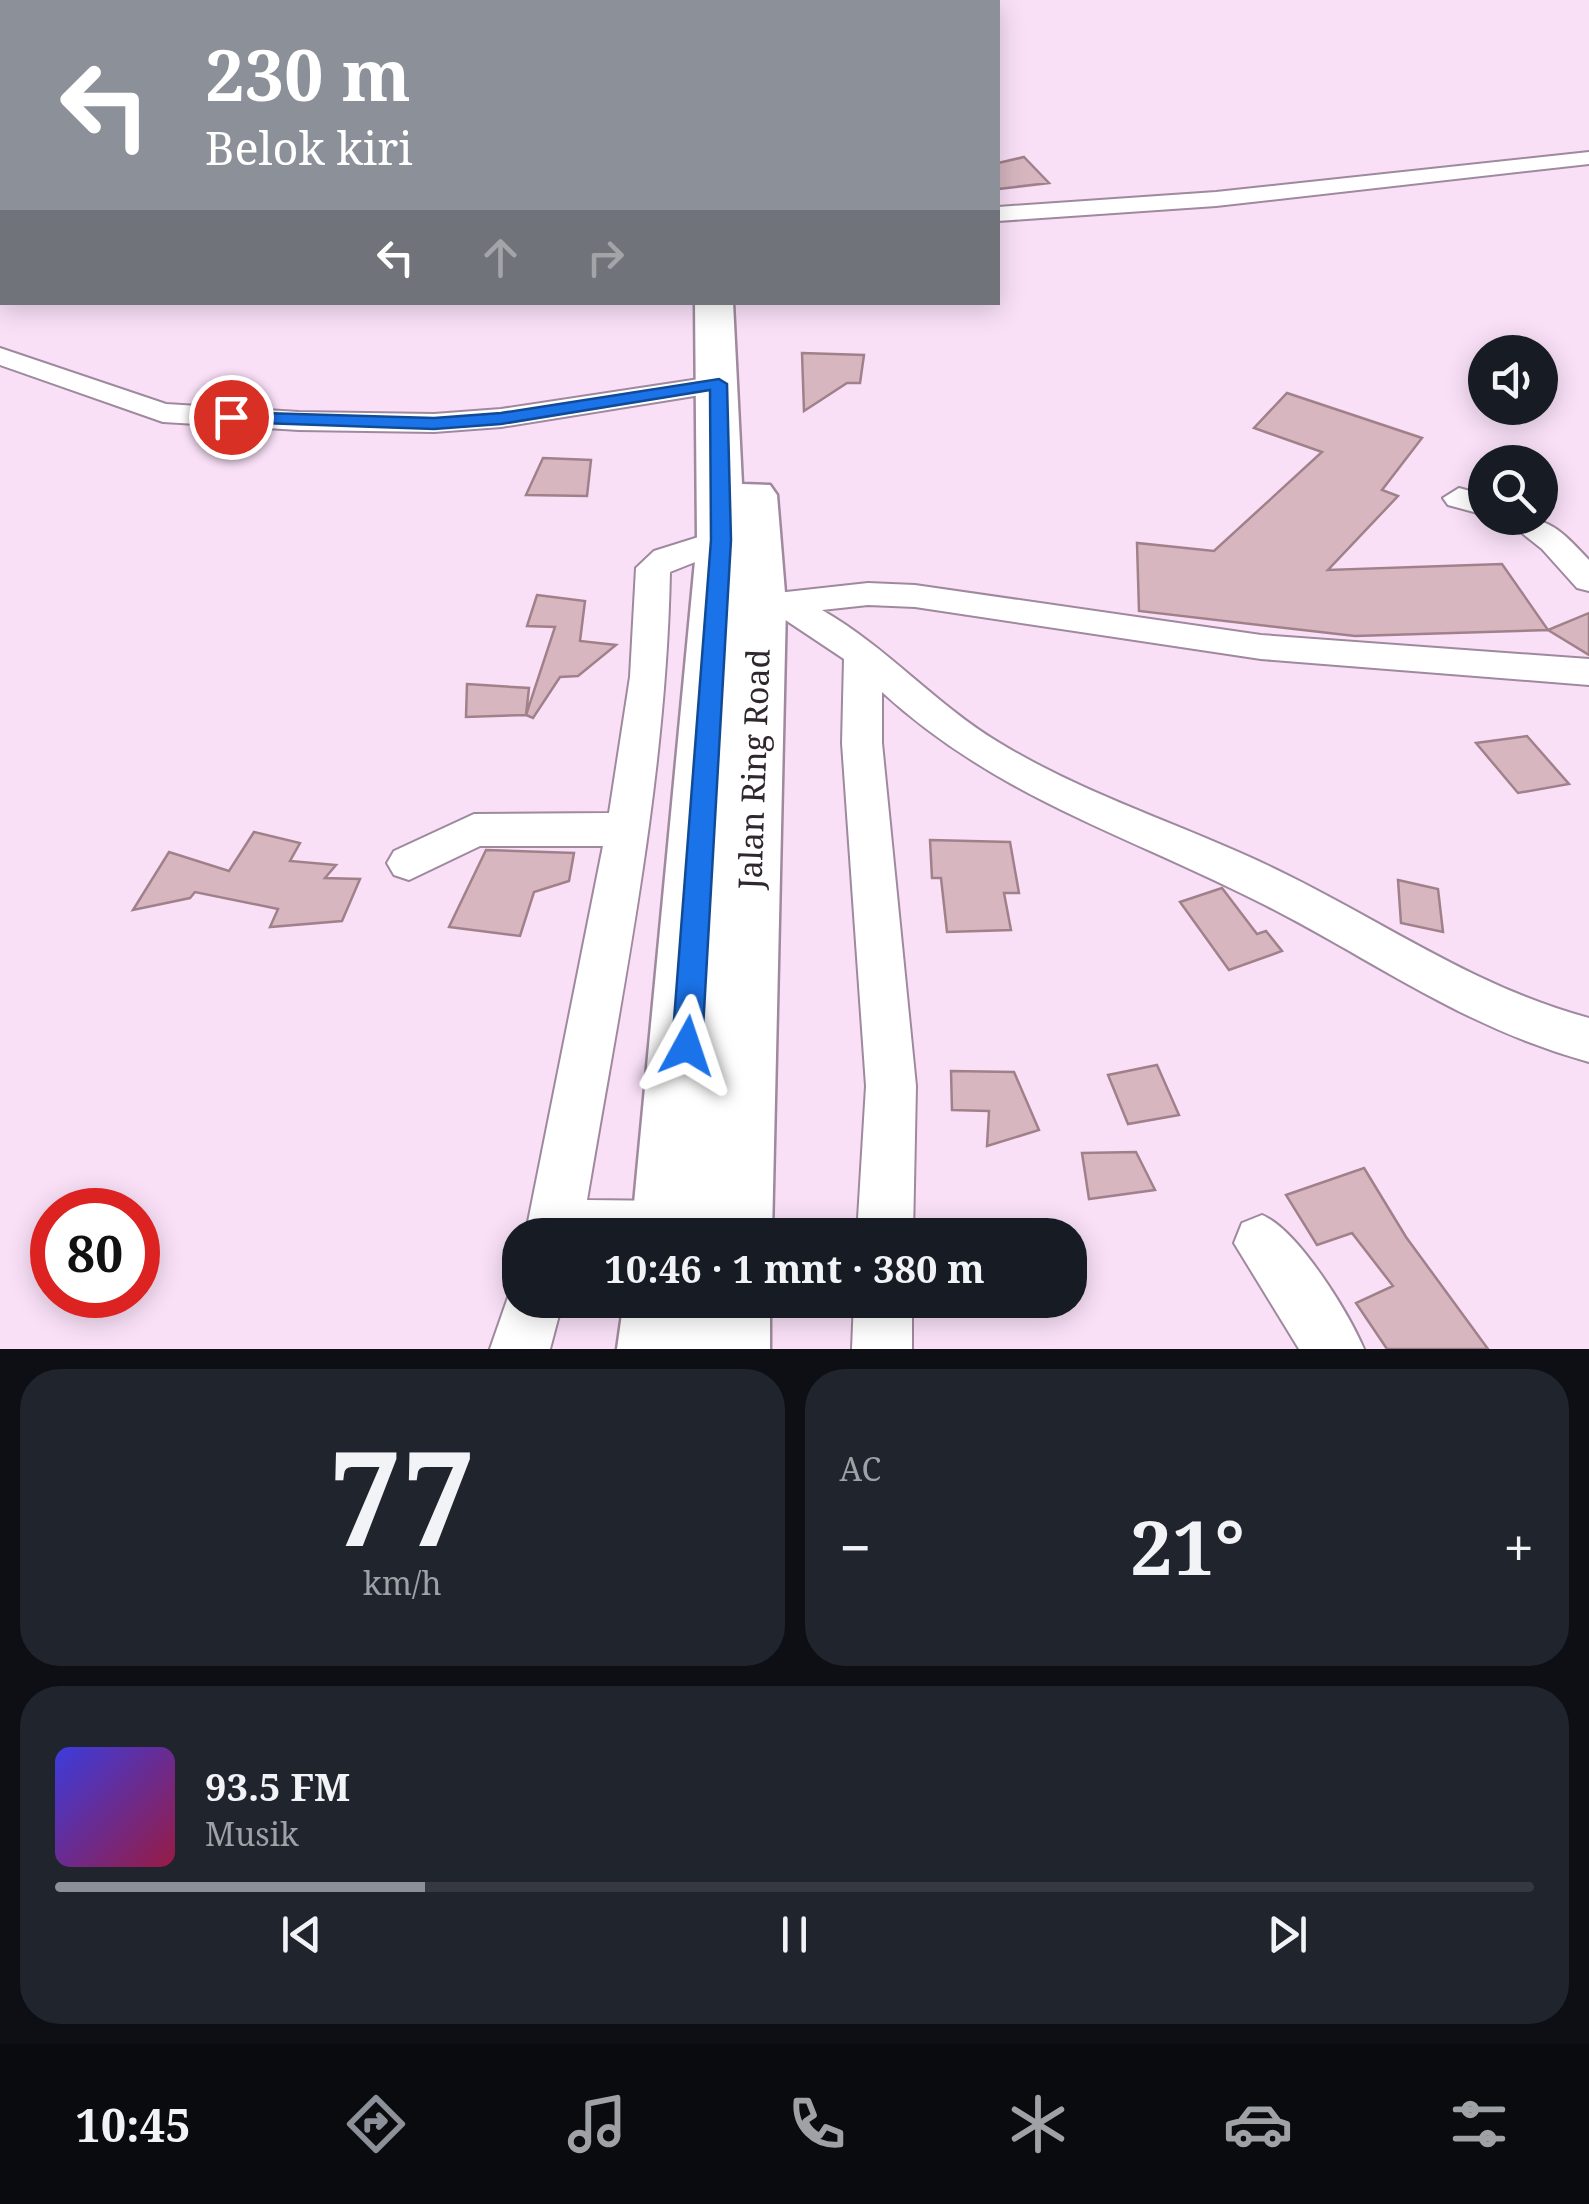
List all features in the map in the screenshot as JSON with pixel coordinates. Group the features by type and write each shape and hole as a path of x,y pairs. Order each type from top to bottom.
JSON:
{"highway":[{"name":"Jalan Ring Road","path":"714,305 728,827 732,1218"},
{"name":"Jalan Ring Road","path":"675,1218 728,827 772,604 741,305"},
{"name":"Jalan Ring Road","path":"661,1349 664,1318"},
{"path":"726,1349 727,1318"}],"street":[{"path":"1000,214 1216,199 1589,158"},
{"path":"1000,226 1119,226 1230,214 1216,199"},
{"path":"0,356 163,413 299,421 434,424 501,418 719,384"},
{"path":"1544,535 1589,580"},
{"path":"556,1218 628,830 648,677 653,568 666,558 721,540"},
{"path":"772,604 868,594 915,596 1260,646 1589,672"},
{"path":"772,604 863,656 955,734 1032,780 1131,829 1287,895 1481,1006 1535,1028 1589,1040"},
{"path":"863,656 862,743 891,1086 887,1218"},
{"path":"408,863 457,836 490,828 628,830"},
{"path":"1262,1243 1334,1349"},
{"path":"520,1349 529,1318"},
{"path":"882,1349 883,1318"}],"building":[{"path":"1024,157 1049,183 1000,189 1000,163"},
{"path":"802,353 864,355 860,383 847,383 804,411"},
{"path":"1287,393 1422,438 1382,490 1398,496 1328,570 1502,564 1548,630 1355,636 1139,611 1137,543 1214,551 1322,452 1254,428"},
{"path":"543,458 591,460 587,496 526,495"},
{"path":"537,595 585,601 580,641 616,645 578,676 560,677 533,718 526,715 555,627 527,626"},
{"path":"1589,613 1589,655 1548,630"},
{"path":"467,684 529,688 526,715 466,717"},
{"path":"1527,736 1569,784 1518,793 1476,743"},
{"path":"254,832 300,843 290,861 336,865 325,878 360,879 342,921 270,927 278,909 195,892 190,898 133,910 169,852 229,871"},
{"path":"930,840 1010,842 1019,893 1004,893 1011,930 947,932 941,878 932,878"},
{"path":"486,850 574,853 569,881 534,892 520,936 449,927"},
{"path":"1398,880 1438,889 1443,932 1401,923"},
{"path":"1222,888 1257,934 1266,931 1282,951 1229,970 1180,902"},
{"path":"1157,1065 1179,1115 1128,1124 1108,1075"},
{"path":"951,1071 1014,1072 1039,1130 987,1146 989,1111 952,1110"},
{"path":"1136,1152 1155,1190 1089,1199 1082,1153"},
{"path":"1364,1168 1406,1237 1488,1349 1387,1349 1356,1303 1393,1286 1352,1233 1317,1245 1286,1195"}],"route":[{"path":"231,417 434,424 501,418 719,384 721,540 687,1046"}]}
